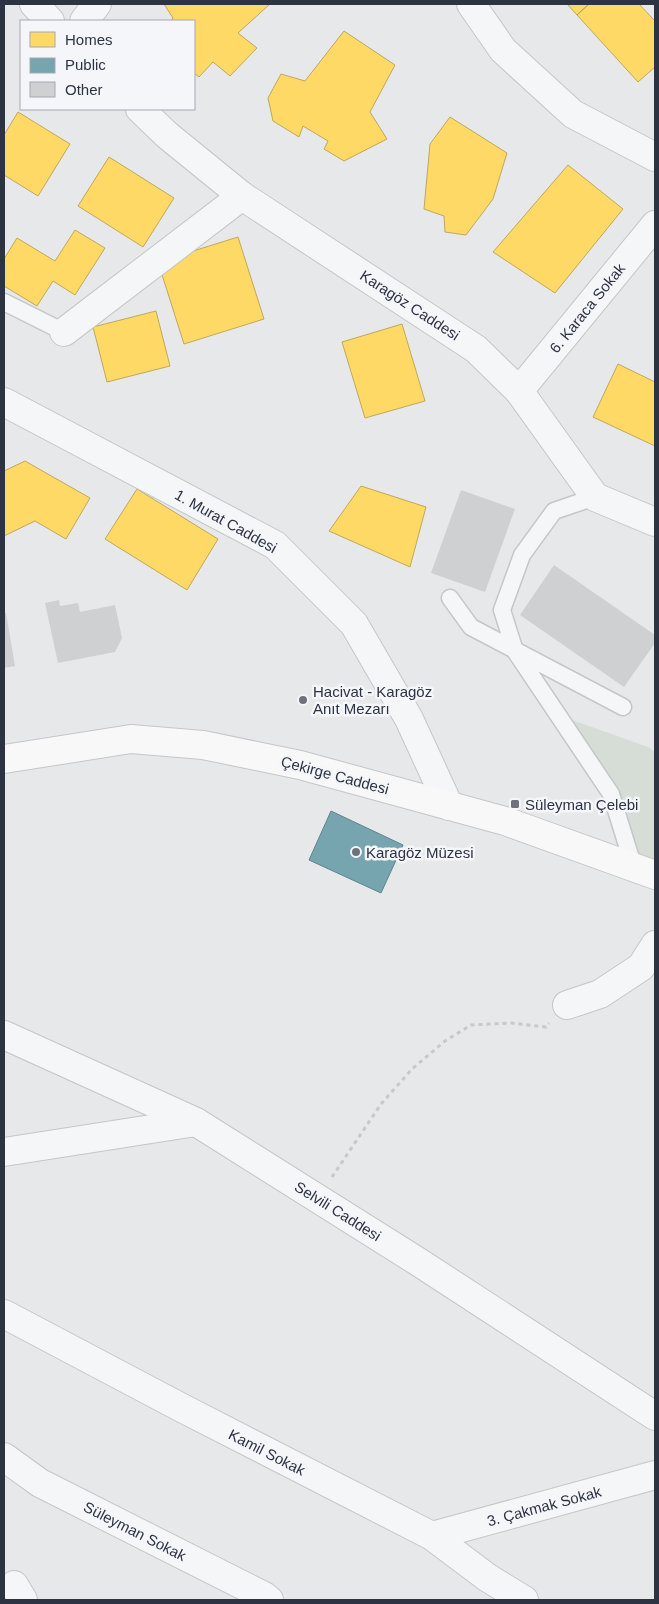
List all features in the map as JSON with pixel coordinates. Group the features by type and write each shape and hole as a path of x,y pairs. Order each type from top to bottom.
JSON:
{"main road":[{"name":"Çekirge Caddesi","path":"4,759 131,740 203,745 300,765 505,821 645,871"}],"street":[{"path":"34,4 49,20"},
{"path":"85,20 97,4"},
{"path":"471,4 503,50 573,114 655,157"},
{"name":"Karagöz Caddesi","path":"141,110 167,135 242,196 476,349 519,391 595,497"},
{"path":"64,332 242,196"},
{"name":"6. Karaca Sokak","path":"519,391 655,225"},
{"name":"1. Murat Caddesi","path":"4,402 275,545 354,624 409,719 449,806"},
{"path":"595,497 655,522"},
{"path":"567,1005 600,994 641,967 655,945"},
{"name":"Selvili Caddesi","path":"4,1035 196,1122 417,1260 655,1416"},
{"path":"4,1152 196,1122"},
{"name":"Kamil Sokak","path":"4,1314 432,1536 488,1578 524,1600"},
{"name":"Süleyman Sokak","path":"4,1457 40,1483 269,1600"},
{"name":"3. Çakmak Sokak","path":"432,1536 655,1475"}],"lane":[{"path":"4,302 64,332"},
{"path":"595,497 554,511 522,555 502,610 515,650 611,794 645,871"},
{"path":"450,598 471,627 623,708"}],"path":[{"path":"318,1198 359,1134 381,1104 412,1069 445,1041 471,1025 511,1023 546,1027 567,1005"}],"shaded area":[{"path":"558,715 648,747 655,752 655,875 634,868 623,828"}],"building: Homes":[{"path":"164,4 270,4 238,33 257,48 230,76 213,62 199,77 195,74 195,20 172,20 173,18"},
{"path":"567,4 589,4 577,15"},
{"path":"589,4 639,4 655,21 655,67 638,82 577,15"},
{"path":"344,31 395,65 370,112 387,139 344,161 324,149 328,141 303,126 299,137 273,121 268,98 281,74 305,81"},
{"path":"18,112 70,144 38,196 4,175 4,135"},
{"path":"450,117 507,153 493,199 466,235 445,232 444,216 424,209 430,144"},
{"path":"109,157 174,198 143,247 78,206"},
{"path":"568,165 623,209 555,293 493,252"},
{"path":"75,230 105,248 75,295 53,281 37,306 4,286 4,259 17,238 55,261"},
{"path":"238,237 264,319 184,344 158,262"},
{"path":"156,311 170,366 107,382 93,327"},
{"path":"402,324 425,401 365,418 342,342"},
{"path":"618,364 655,382 655,446 593,417"},
{"path":"25,461 90,498 66,539 35,521 4,536 4,471"},
{"path":"361,486 426,507 410,567 329,531"},
{"path":"137,489 218,539 187,590 105,539"}],"building: Public":[{"name":"Karagöz Müzesi","path":"331,811 403,845 381,893 309,860"}],"building: Other":[{"path":"461,490 515,509 485,592 431,573"},
{"path":"554,565 655,635 655,643 624,687 520,615"},
{"path":"59,600 60,606 78,603 80,612 115,605 122,638 115,652 58,663 45,603"},
{"path":"4,613 6,613 15,666 4,668"}],"place":[{"name":"Hacivat - Karagöz Anıt Mezarı","path":"303,700"},
{"name":"Süleyman Çelebi","path":"515,804"},
{"name":"Karagöz Müzesi","path":"356,852"}]}
